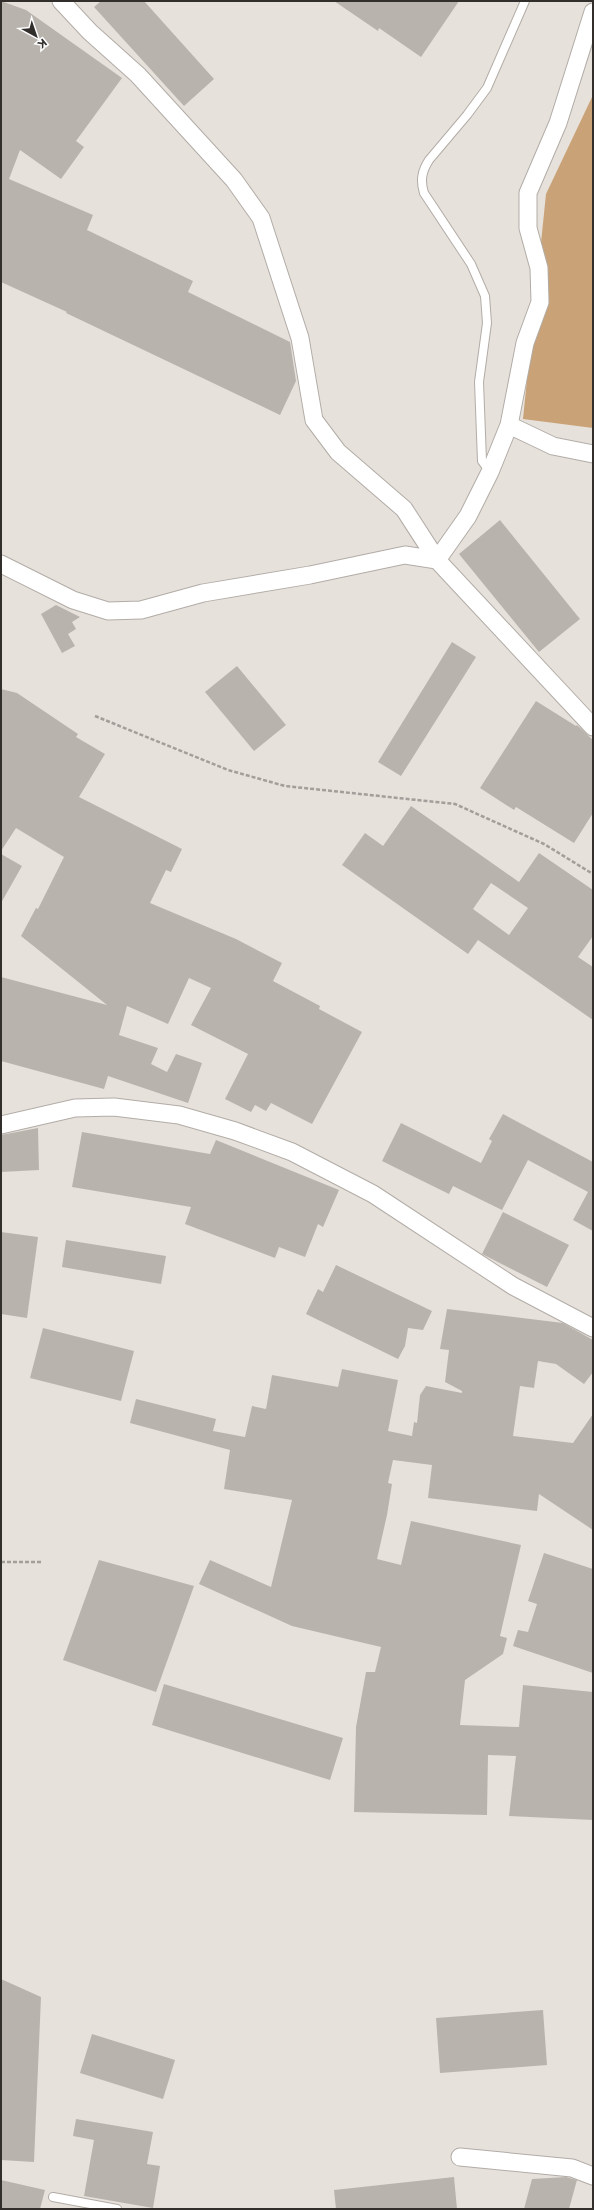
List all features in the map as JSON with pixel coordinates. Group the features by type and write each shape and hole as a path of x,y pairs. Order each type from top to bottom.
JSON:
{"street":[{"path":"61,1 90,32 144,81 234,180 261,218 300,338 314,420 338,452 404,509 437,560 593,727"},
{"path":"437,560 468,516 490,472 509,425 525,343 540,302 539,268 528,228 528,193 558,123 593,12"},
{"path":"509,425 554,446 593,454"},
{"path":"1,564 73,600 108,610 141,610 203,593 310,575 405,555 437,560"},
{"path":"1,1125 75,1108 114,1106 179,1115 235,1131 292,1152 373,1194 513,1286 593,1328"},
{"path":"460,2157 572,2168 593,2176"}],"lane":[{"path":"490,472 482,461 479,382 486,323 484,296 477,274 424,193 422,181 425,166 429,160 478,102 487,88 524,1"},
{"path":"53,2197 117,2209"}],"path":[{"path":"95,716 228,770 285,786 455,804 544,844 593,874"},
{"path":"1,1562 42,1562"}],"shaded area":[{"path":"593,95 593,428 523,419 546,194"}],"building":[{"path":"1,1 26,10 122,78 76,141 84,147 61,179 20,150 9,179 93,215 87,230 193,281 188,292 290,342 296,381 280,415 66,313 67,312 1,282"},
{"path":"101,1 144,1 214,79 184,106 94,7"},
{"path":"334,1 459,1 421,57 379,28 378,31"},
{"path":"500,520 580,619 539,652 459,554"},
{"path":"56,605 80,617 72,622 76,629 68,634 75,646 62,653 41,614"},
{"path":"452,642 476,657 401,776 378,762"},
{"path":"237,666 286,725 254,751 205,692"},
{"path":"1,689 17,693 78,734 76,737 105,754 79,797 182,849 171,872 166,870 150,903 236,939 282,963 273,981 320,1006 319,1009 362,1032 312,1124 271,1103 266,1111 255,1105 251,1112 225,1099 248,1054 191,1025 211,988 189,978 168,1024 127,1006 119,1035 158,1048 151,1064 167,1072 176,1054 202,1063 188,1103 108,1076 104,1089 1,1061 1,977 107,1005 21,936 36,908 38,909 64,857 16,828 1,851"},
{"path":"536,701 576,726 577,725 593,740 593,813 574,843 516,807 514,810 480,788"},
{"path":"411,806 519,882 539,853 593,890 593,936 578,957 593,967 593,1020 478,940 468,954 342,865 365,833 383,846","holes":["491,883 528,908 509,935 473,909"]},
{"path":"1,854 22,866 1,903"},
{"path":"503,1114 593,1162 593,1231 573,1220 588,1192 528,1160 502,1210 453,1186 449,1194 382,1161 401,1123 481,1163 492,1141 489,1139"},
{"path":"38,1128 39,1170 1,1172 1,1135"},
{"path":"82,1132 210,1154 216,1140 339,1190 323,1227 318,1224 305,1257 279,1247 275,1258 185,1224 191,1207 72,1187"},
{"path":"503,1212 569,1245 547,1287 482,1254"},
{"path":"1,1232 38,1237 27,1318 1,1314"},
{"path":"66,1240 166,1256 161,1284 62,1267"},
{"path":"336,1265 432,1311 423,1330 408,1328 405,1346 398,1359 306,1314 318,1289 323,1292"},
{"path":"447,1309 563,1323 593,1340 593,1372 584,1384 556,1364 538,1361 534,1388 520,1386 513,1436 573,1443 593,1414 593,1530 539,1494 537,1511 428,1498 432,1465 393,1460 388,1483 392,1484 387,1515 377,1559 401,1565 411,1521 521,1545 500,1636 507,1638 503,1654 465,1680 460,1725 519,1727 523,1685 593,1692 593,1820 509,1816 516,1756 488,1755 487,1815 354,1812 356,1727 366,1672 375,1672 381,1647 292,1626 199,1584 210,1560 271,1587 292,1500 224,1489 230,1450 130,1423 136,1399 216,1419 213,1431 245,1437 252,1406 266,1409 272,1375 338,1387 342,1369 398,1380 388,1431 412,1436 414,1422 417,1423 420,1395 426,1386 462,1393 462,1391 445,1382 449,1350 440,1349"},
{"path":"43,1328 134,1351 121,1401 30,1378"},
{"path":"544,1553 593,1569 593,1673 513,1646 518,1630 528,1632 537,1604 528,1601"},
{"path":"99,1560 194,1586 156,1692 63,1660"},
{"path":"164,1684 343,1738 330,1780 152,1725"},
{"path":"1,1979 41,1997 34,2162 1,2160"},
{"path":"543,2010 547,2065 440,2073 436,2018"},
{"path":"92,2034 175,2060 163,2099 80,2073"},
{"path":"76,2119 153,2132 147,2164 160,2166 153,2208 84,2196 94,2140 73,2136"},
{"path":"454,2177 457,2209 336,2209 334,2190"},
{"path":"566,2177 577,2180 569,2209 524,2209 532,2179"},
{"path":"1,2180 45,2190 40,2209 1,2209"}]}
